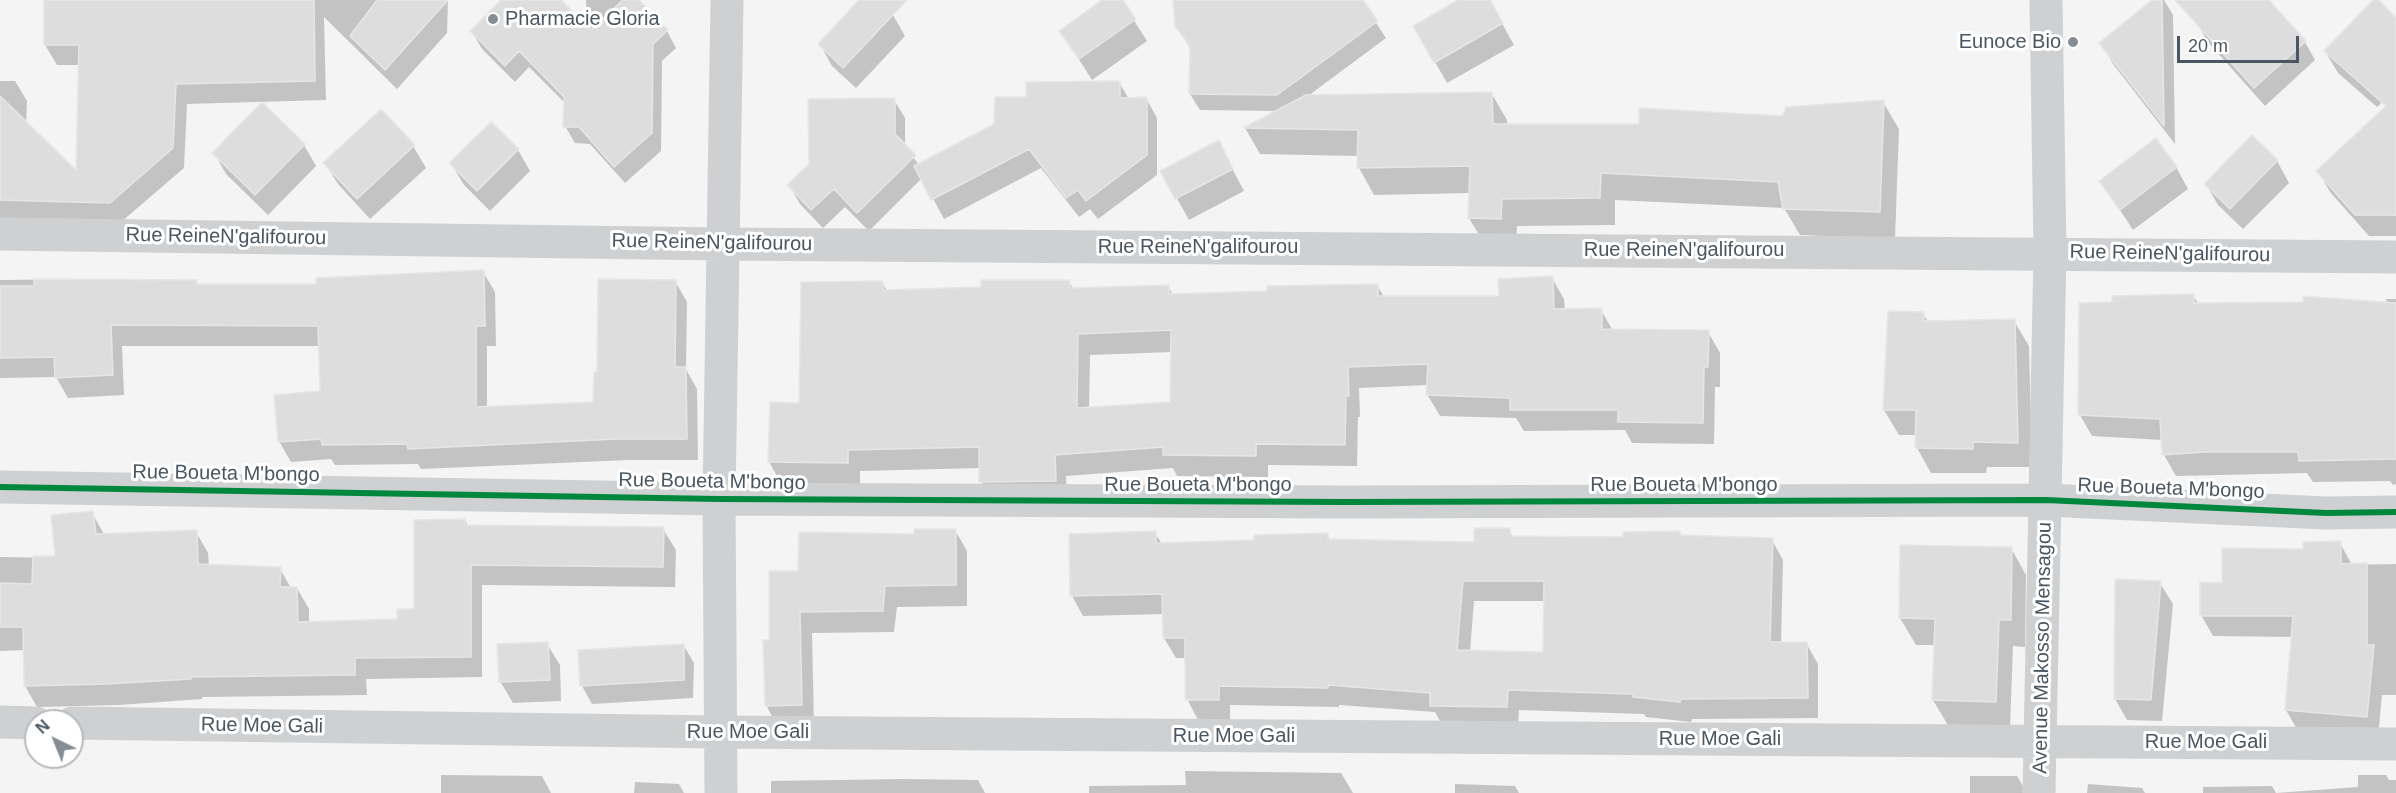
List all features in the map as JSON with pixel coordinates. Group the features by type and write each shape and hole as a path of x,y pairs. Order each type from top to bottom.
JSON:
{"street":[{"path":"721,793 719,499 727,0"},
{"name":"Avenue Makosso Mensagou","path":"2039,793 2050,252 2046,0"},
{"name":"Rue ReineN'galifourou","path":"0,234 723,244 2050,252 2396,257"},
{"name":"Rue Boueta M'bongo","path":"0,487 719,499 1345,502 2046,500 2326,513 2396,512"},
{"path":"0,722 24,723"},
{"name":"Rue Moe Gali","path":"84,723 720,732 2396,744"}],"building":[{"path":"44,0 314,0 315,81 176,84 173,148 110,203 0,200 0,96 76,170 79,45 44,45"},
{"path":"377,0 448,0 385,70 350,36"},
{"path":"501,0 561,0 591,30 623,0 639,0 668,30 653,44 652,133 614,167 579,127 563,127 564,97 519,51 505,66 470,31"},
{"path":"859,0 907,0 843,68 818,44"},
{"path":"1102,0 1123,0 1136,19 1079,59 1059,31"},
{"path":"1173,0 1363,0 1378,21 1277,95 1189,94 1190,46 1175,26"},
{"path":"1458,0 1490,0 1503,23 1434,63 1413,26"},
{"path":"2152,0 2162,0 2164,126 2099,43"},
{"path":"2175,0 2269,0 2306,41 2254,88"},
{"path":"2373,0 2379,0 2396,18 2396,215 2355,215 2316,171 2386,106 2324,51"},
{"path":"1120,81 1120,98 1147,97 1147,155 1086,201 1078,190 1066,198 1029,149 931,200 914,166 994,124 995,97 1026,97 1026,82"},
{"path":"1492,92 1493,124 1639,124 1639,108 1783,116 1786,107 1884,100 1880,212 1783,209 1778,182 1601,173 1600,198 1502,199 1501,219 1468,218 1470,166 1357,168 1358,130 1243,128 1306,95"},
{"path":"895,98 895,134 916,155 857,213 834,189 811,210 787,185 809,164 808,99"},
{"path":"262,102 305,144 255,195 212,153"},
{"path":"381,109 415,145 357,199 323,163"},
{"path":"491,122 519,149 477,191 449,163"},
{"path":"2252,135 2278,160 2230,209 2204,184"},
{"path":"2156,138 2177,167 2120,210 2099,181"},
{"path":"1219,140 1233,169 1175,199 1160,171"},
{"path":"484,270 485,326 476,326 476,407 593,402 594,372 597,372 598,279 676,280 675,367 686,367 687,439 616,439 408,449 407,444 322,445 321,439 278,442 274,395 320,391 318,326 111,325 113,375 55,378 54,357 0,358 0,286 34,286 34,279 197,280 197,284 316,284 316,278"},
{"path":"1553,276 1554,309 1602,308 1602,329 1709,330 1708,367 1704,367 1703,423 1618,422 1618,410 1510,410 1510,398 1426,395 1428,364 1348,367 1349,396 1346,396 1345,445 1256,444 1256,456 1163,455 1163,447 1055,455 1056,481 979,482 979,447 848,450 848,463 768,462 770,402 799,403 801,282 883,281 883,290 981,287 981,280 1070,280 1070,288 1169,285 1169,294 1267,291 1267,286 1378,284 1378,296 1499,296 1498,279","holes":["1171,330 1170,402 1077,408 1078,334"]},
{"path":"2194,294 2194,303 2303,302 2303,296 2396,303 2396,459 2299,461 2298,452 2204,452 2162,455 2160,419 2078,415 2079,303 2112,302 2112,296"},
{"path":"1888,311 1924,312 1924,321 2015,319 2018,443 1973,442 1973,449 1915,448 1916,410 1883,410"},
{"path":"93,511 96,534 197,530 198,564 281,567 280,587 297,587 298,622 397,619 397,609 414,609 414,520 465,519 465,525 664,527 663,567 471,565 471,657 355,658 355,675 191,677 191,679 106,684 24,686 23,627 0,627 0,583 32,584 33,556 55,556 51,515"},
{"path":"1474,528 1510,528 1510,536 1623,537 1623,532 1680,531 1680,535 1773,538 1770,642 1807,642 1808,698 1681,699 1680,702 1633,697 1633,694 1508,690 1507,707 1430,706 1430,693 1328,685 1328,688 1219,686 1219,700 1185,700 1185,638 1163,638 1162,594 1070,596 1069,534 1156,531 1156,543 1254,540 1254,535 1328,533 1328,539 1474,542","holes":["1463,581 1544,581 1543,652 1457,650"]},
{"path":"914,529 956,529 956,585 885,586 883,611 800,612 802,705 765,706 763,640 769,640 769,571 798,571 799,532 914,534"},
{"path":"2341,541 2341,564 2367,563 2367,645 2374,645 2367,717 2285,710 2293,616 2200,616 2200,582 2222,583 2222,548 2303,549 2303,542"},
{"path":"1900,545 2012,547 2011,620 1999,620 1996,702 1932,700 1935,619 1899,618"},
{"path":"2115,579 2161,581 2151,700 2114,699"},
{"path":"548,642 550,680 499,682 497,644"},
{"path":"684,644 684,680 580,686 578,650"}],"cycle path":[{"path":"0,487 719,499 1345,502 2046,500 2326,513 2396,512"}],"place":[{"name":"Pharmacie Gloria","path":"493,19"},
{"name":"Eunoce Bio","path":"2073,42"}]}
